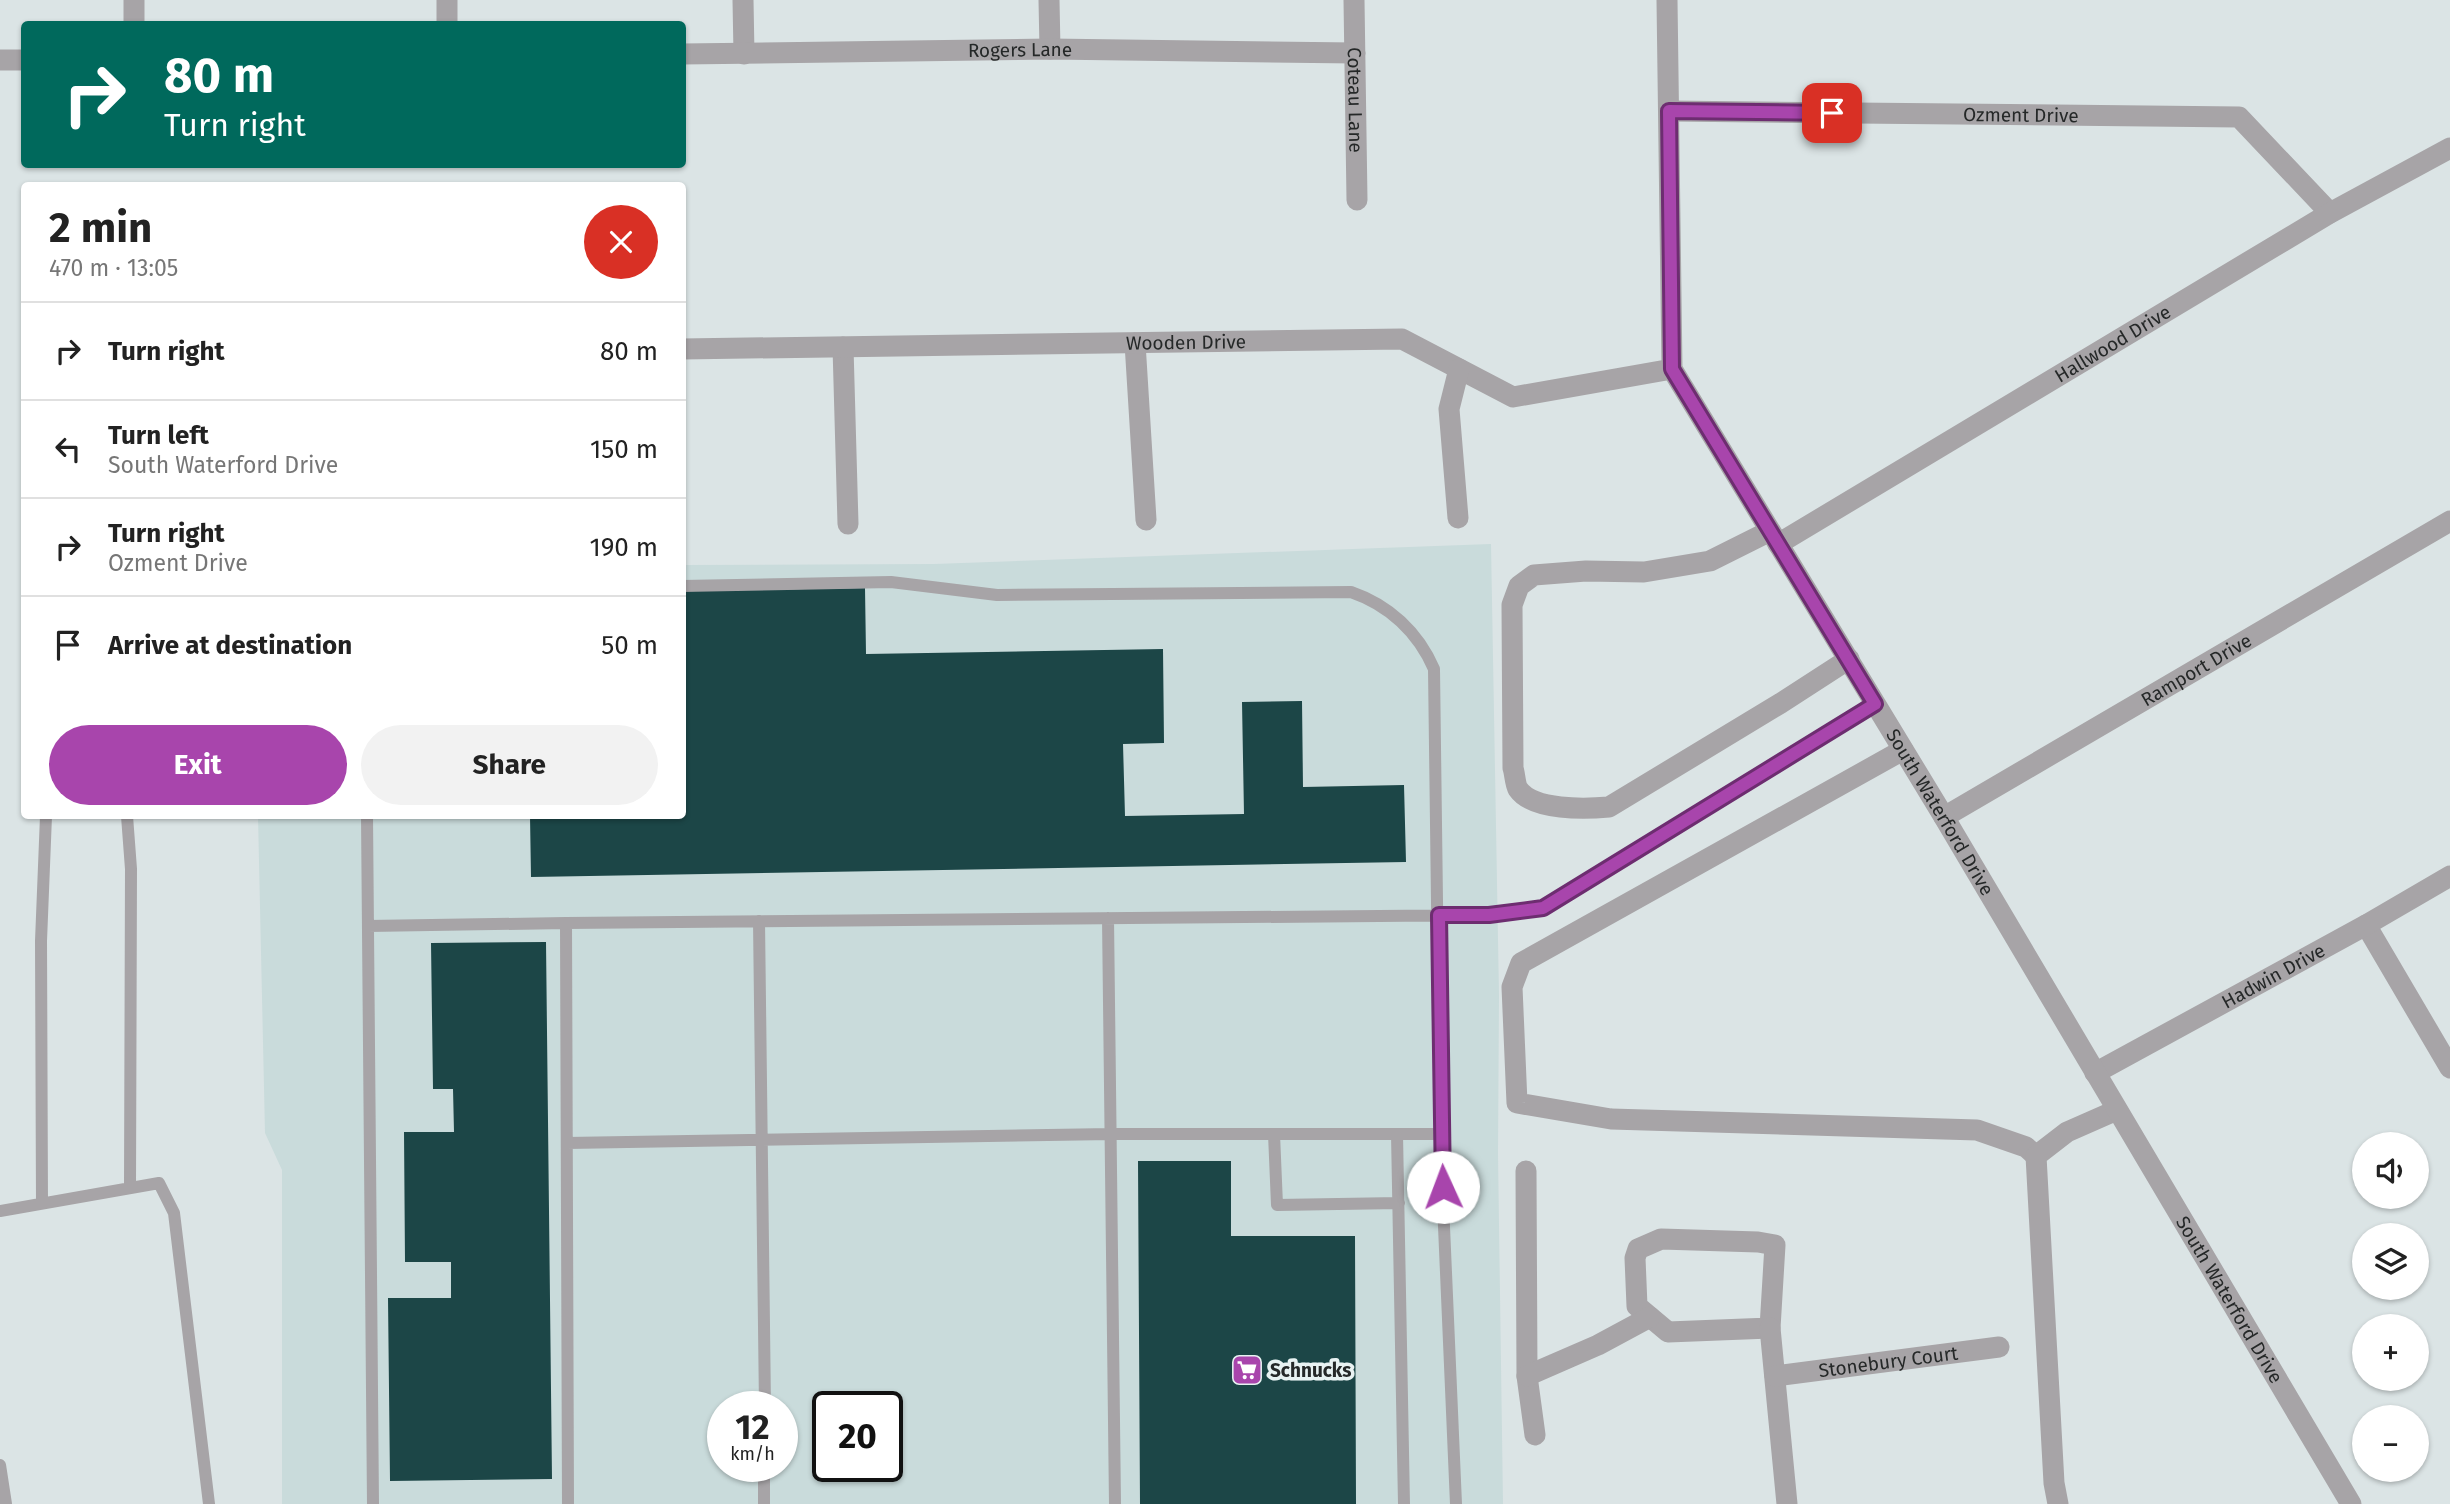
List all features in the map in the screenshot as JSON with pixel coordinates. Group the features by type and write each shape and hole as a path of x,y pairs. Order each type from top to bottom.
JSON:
{"street":[{"path":"134,0 134,21"},
{"path":"447,0 447,21"},
{"path":"743,0 744,54"},
{"path":"1049,0 1050,49"},
{"name":"Coteau Lane","path":"1354,0 1357,200"},
{"path":"1667,0 1672,369"},
{"name":"Rogers Lane","path":"686,54 1050,49 1355,53"},
{"path":"0,60 21,60"},
{"name":"Ozment Drive","path":"1669,111 2239,117 2330,213"},
{"name":"Hallwood Drive","path":"1849,659 1609,807 1579,810 1530,800 1517,789 1513,768 1512,605 1518,586 1534,575 1586,571 1644,572 1710,561 1774,538 2330,213 2450,148"},
{"name":"Wooden Drive","path":"686,349 1402,339 1513,397 1672,369"},
{"path":"1135,343 1146,520"},
{"path":"843,347 848,524"},
{"path":"1458,518 1449,409 1459,369"},
{"name":"South Waterford Drive","path":"1672,369 1944,817 2351,1504"},
{"name":"Ramport Drive","path":"1944,817 2450,521"},
{"path":"1903,750 1521,963 1512,987 1517,1103 1611,1119 1977,1130 2026,1147 2036,1156 2054,1483 2058,1504"},
{"name":"Hadwin Drive","path":"2095,1073 2450,876"},
{"path":"2366,925 2450,1068"},
{"path":"2036,1156 2067,1132 2117,1110"},
{"path":"1527,1171 1527,1376 1535,1434"},
{"path":"1770,1328 1668,1332 1637,1306 1634,1258 1639,1249 1661,1239 1758,1242 1775,1245 1770,1328 1787,1504"},
{"path":"1527,1376 1598,1345 1650,1317"},
{"name":"Stonebury Court","path":"1775,1376 1999,1347"}],"lane":[{"path":"686,586 891,582 997,595 1351,592 1384,607 1407,626 1425,647 1434,668 1440,1134 1456,1504"},
{"path":"368,926 1489,915 1543,908 1875,704"},
{"path":"42,1203 41,941 46,819"},
{"path":"127,819 131,869 130,1188"},
{"path":"368,819 373,1504"},
{"path":"1108,918 1115,1504"},
{"path":"759,921 765,1391"},
{"path":"566,922 568,1504"},
{"path":"567,1143 1111,1134 1440,1134"},
{"path":"1274,1134 1277,1205 1399,1203"},
{"path":"1397,1134 1404,1504"},
{"path":"0,1211 159,1182 174,1213 209,1504"},
{"path":"0,1465 6,1504"},
{"path":"764,1482 764,1504"}],"shaded area":[{"path":"1491,544 1499,995 1498,1154 1503,1504 282,1504 282,1170 265,1133 258,819 686,819 686,565 934,564"}],"building":[{"path":"865,588 866,654 1163,649 1164,743 1123,744 1125,816 1244,814 1242,702 1302,701 1303,787 1404,785 1406,862 531,877 530,819 686,819 686,591"},
{"path":"546,942 552,1479 390,1481 388,1298 451,1298 451,1262 405,1262 404,1132 454,1132 453,1089 433,1089 431,943"},
{"name":"Schnucks","path":"1138,1161 1231,1161 1231,1236 1355,1236 1356,1504 1140,1504"}],"place":[{"name":"Schnucks","path":"1247,1370"}],"route":[{"path":"1443,1187 1440,1134 1439,915 1489,915 1543,908 1875,704 1672,369 1669,111 1832,113"}]}
